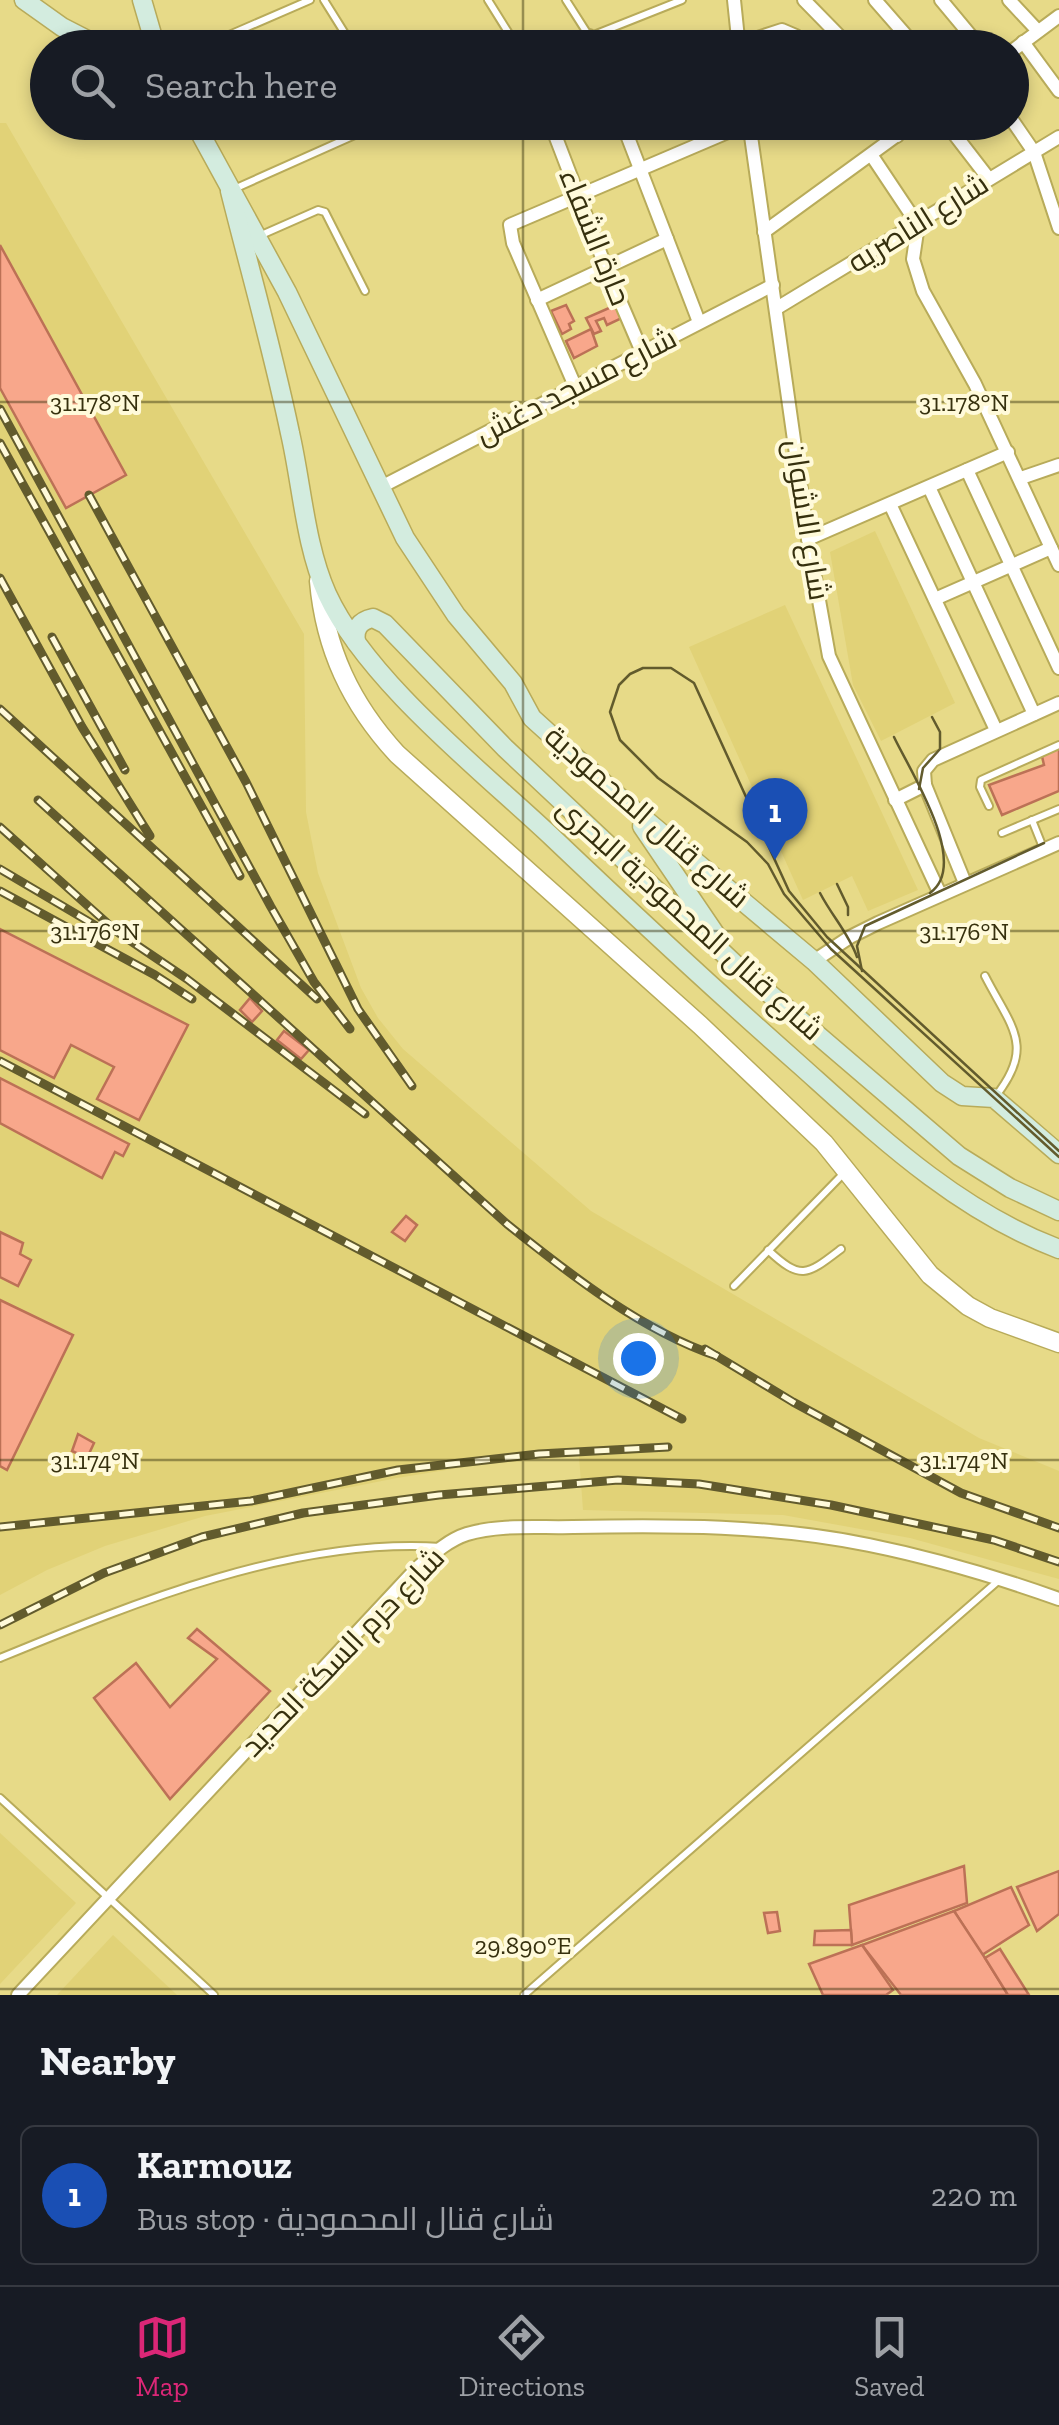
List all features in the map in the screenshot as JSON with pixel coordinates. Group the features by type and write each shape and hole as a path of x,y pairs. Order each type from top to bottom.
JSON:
{"main road":[{"path":"24,0 41,6 76,30"},
{"path":"146,2 152,30"},
{"name":"شارع قنال المحمودية","path":"203,140 324,365 379,488 430,578 514,683 532,718 629,806 814,961 942,1083 962,1096 994,1098 1059,1154"},
{"name":"شارع قنال المحمودية البحرى","path":"230,191 280,382 318,571 336,612 356,642 419,712 646,927 914,1166 974,1208 1059,1249"},
{"name":"شارع قنال المحمودية البحرى","path":"356,642 356,629 366,620 386,624 506,748 736,966 959,1156 1010,1188 1059,1211"},
{"path":"629,806 736,966"}],"street":[{"path":"734,0 737,30"},
{"path":"804,0 833,30"},
{"path":"875,0 901,30"},
{"path":"941,0 966,30"},
{"path":"1009,0 1038,31"},
{"path":"1029,37 1059,16"},
{"path":"1029,59 1059,91"},
{"name":"شارع الناصريه","path":"777,308 1059,137"},
{"name":"حارة الشفاء","path":"557,140 642,352"},
{"path":"629,140 699,322"},
{"path":"575,386 512,242 510,226 712,140"},
{"name":"شارع الاشوان","path":"754,140 825,640 834,671 940,894"},
{"path":"764,232 893,140"},
{"path":"959,140 989,179"},
{"path":"1026,140 1034,152 1059,228"},
{"path":"872,156 918,225 913,259 923,291 975,384 1059,565"},
{"path":"537,300 667,240"},
{"name":"شارع مسجد دغش","path":"379,488 772,285"},
{"path":"808,540 1008,452"},
{"path":"1020,478 1059,465"},
{"path":"967,470 1059,668"},
{"path":"929,487 1034,714"},
{"path":"890,504 996,730"},
{"path":"935,599 1051,548"},
{"path":"318,571 325,622 340,672 380,736 416,774 700,1025 824,1143 913,1258 948,1291 990,1318 1059,1344"},
{"path":"966,883 925,786 924,771 933,760 1059,704"},
{"path":"895,800 925,786"},
{"path":"814,961 850,936 1059,844"},
{"name":"شارع حرم السكة الحديد","path":"18,1995 417,1568 464,1535 486,1530 682,1526 782,1534 866,1544 1059,1598"}],"lane":[{"path":"241,30 310,0"},
{"path":"324,0 343,30"},
{"path":"488,0 507,30"},
{"path":"566,0 584,30"},
{"path":"617,30 682,0"},
{"path":"230,191 344,140"},
{"path":"258,237 318,210 325,212 365,291"},
{"path":"989,806 980,787 981,780 1059,745"},
{"path":"1002,832 1059,809"},
{"path":"1032,820 1044,850"},
{"path":"985,976 1018,1045 1014,1069 994,1098"},
{"path":"734,1286 848,1170"},
{"path":"768,1250 788,1268 799,1272 813,1270 840,1249"},
{"path":"0,1658 126,1607 238,1572 369,1548 442,1548"},
{"path":"524,1995 999,1580"},
{"path":"0,1798 214,1995"}],"shaded area":[{"path":"0,123 6,123 304,634 306,812 318,873 361,988 378,1018 403,1049 591,1211 979,1438 1059,1471 1059,1579 910,1538 783,1515 583,1510 579,1456 483,1464 205,1516 105,1546 0,1595"},
{"path":"875,531 955,703 881,741 853,685 830,552"},
{"path":"785,605 918,890 868,911 852,876 803,900 689,647"},
{"path":"0,1833 76,1903 0,1984"},
{"path":"113,1935 177,1995 57,1995"}],"building":[{"path":"0,245 126,475 66,508 0,388"},
{"path":"566,305 574,321 569,324 571,329 562,334 551,311"},
{"path":"616,305 622,318 607,325 604,318 596,321 601,331 594,334 586,318"},
{"path":"591,329 597,346 574,358 566,341"},
{"path":"1059,745 1059,791 1002,815 989,785 1044,765 1041,752"},
{"path":"0,929 188,1025 139,1120 97,1099 114,1067 71,1045 54,1078 0,1050"},
{"path":"250,998 262,1011 252,1022 240,1010"},
{"path":"284,1031 309,1050 301,1059 277,1040"},
{"path":"0,1078 129,1144 123,1156 115,1152 102,1178 0,1123"},
{"path":"406,1216 417,1225 405,1241 392,1232"},
{"path":"0,1232 23,1243 20,1254 31,1260 18,1286 0,1277"},
{"path":"0,1300 73,1335 7,1470 0,1466"},
{"path":"78,1434 94,1443 87,1458 72,1451"},
{"path":"197,1629 270,1691 170,1799 94,1698 136,1663 170,1707 217,1659 188,1638"},
{"path":"964,1866 967,1903 852,1945 849,1905"},
{"path":"1059,1871 1059,1914 1037,1931 1017,1887"},
{"path":"1011,1887 1029,1925 982,1955 954,1911"},
{"path":"954,1911 1008,1995 901,1995 862,1945"},
{"path":"777,1912 780,1931 768,1933 764,1913"},
{"path":"851,1930 852,1945 814,1945 815,1931"},
{"path":"862,1945 893,1990 886,1995 823,1995 809,1964"},
{"path":"1000,1949 1029,1995 1008,1995 985,1958"}],"tram line":[{"path":"1059,1151 827,937 789,891 694,683 671,668 643,668 630,674 619,685 610,712 620,740 658,778 747,842 768,864 784,894 831,949 1059,1157"},
{"path":"919,789 923,768 940,749 940,732 932,717"},
{"path":"894,737 941,840 941,879 930,893"},
{"path":"862,971 857,946 865,926 1044,843"},
{"path":"837,884 848,915"},
{"path":"820,893 857,957"}],"railway":[{"path":"0,409 271,907 314,982 350,1029"},
{"path":"0,443 240,876"},
{"path":"89,495 246,782 358,1009 412,1086"},
{"path":"0,578 82,727 150,836"},
{"path":"52,637 125,770"},
{"path":"0,709 317,999"},
{"path":"38,800 507,1224 580,1281 634,1316 717,1356"},
{"path":"0,827 116,931 187,979 365,1114"},
{"path":"0,869 98,927"},
{"path":"0,891 192,999"},
{"path":"0,1061 682,1419"},
{"path":"705,1349 793,1402 961,1493 1059,1528"},
{"path":"0,1527 251,1501 398,1470 539,1454 668,1447"},
{"path":"0,1625 104,1573 202,1537 303,1513 439,1495 618,1480 699,1484 831,1505 994,1540 1059,1562"}],"place":[{"name":"Karmouz","path":"775,860"}]}
